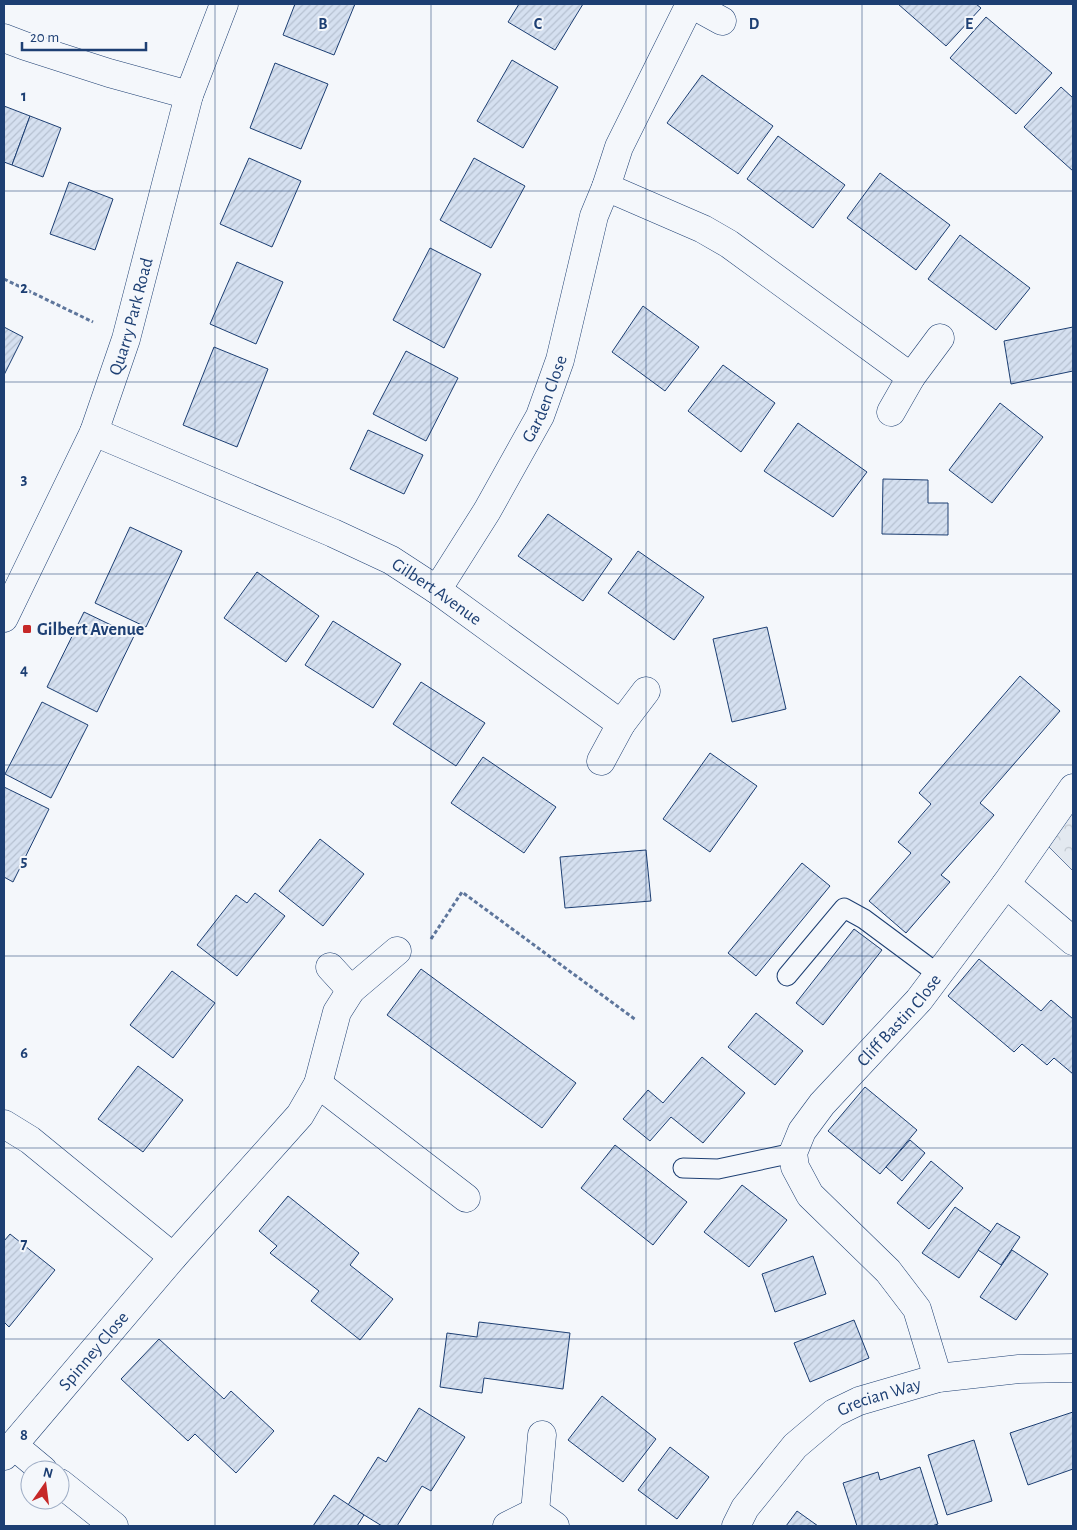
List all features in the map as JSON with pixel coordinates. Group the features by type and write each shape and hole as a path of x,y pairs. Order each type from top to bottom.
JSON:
{"street":[{"name":"Quarry Park Road","path":"4,618 94,432 126,339 189,95 224,4"},
{"name":"Garden Close","path":"437,590 487,511 540,416 560,360 594,216 619,147 691,4 722,21"},
{"path":"4,38 109,73 189,95"},
{"path":"606,187 703,229 729,244 911,377"},
{"path":"891,412 911,377 940,338"},
{"name":"Gilbert Avenue","path":"94,432 333,532 391,560 437,590 621,724"},
{"path":"602,762 621,724 646,691"},
{"name":"Cliff Bastin Close","path":"793,1153 802,1131 822,1104 919,1000 1006,884 1073,788"},
{"path":"1006,884 1073,942"},
{"name":"Spinney Close","path":"25,1460 8,1451 173,1257 300,1115 318,1084 337,1012 351,990 397,951"},
{"path":"330,967 351,990"},
{"path":"318,1084 466,1198"},
{"path":"4,1124 30,1140 173,1257"},
{"path":"793,1153 795,1167 810,1195 888,1271 917,1308 938,1378"},
{"name":"Grecian Way","path":"736,1526 745,1508 795,1446 834,1413 859,1401 938,1378 1020,1369 1073,1368"},
{"path":"507,1526 545,1519 542,1435"},
{"path":"70,1491 114,1526"}],"lane":[{"path":"787,976 844,908 864,918 938,974"},
{"path":"683,1168 718,1169 793,1153"}],"path":[{"path":"4,279 126,339"},
{"path":"397,951 422,953 462,892 636,1020"}],"green space":[{"path":"1073,810 1073,871 1048,846"}],"building":[{"path":"295,4 355,4 334,55 283,35"},
{"path":"519,4 583,4 555,50 508,22"},
{"path":"898,4 976,4 981,8 946,46"},
{"path":"986,17 1052,73 1016,114 950,58"},
{"path":"512,60 558,87 523,148 477,121"},
{"path":"275,63 328,84 301,149 250,128"},
{"path":"702,75 773,126 738,174 667,123"},
{"path":"1061,87 1073,98 1073,171 1024,127"},
{"path":"4,106 30,116 12,165 4,162"},
{"path":"30,116 61,128 43,177 12,165"},
{"path":"778,136 845,185 813,228 747,179"},
{"path":"249,158 301,181 272,247 220,224"},
{"path":"474,158 525,186 491,248 440,220"},
{"path":"880,173 950,225 916,270 847,218"},
{"path":"69,182 113,199 95,250 50,234"},
{"path":"960,235 1030,288 996,330 928,279"},
{"path":"430,248 481,274 444,348 393,320"},
{"path":"237,262 283,282 256,344 210,324"},
{"path":"643,306 699,347 665,391 612,352"},
{"path":"4,327 23,337 4,375"},
{"path":"1073,327 1073,371 1011,384 1004,341"},
{"path":"214,347 268,369 237,447 183,425"},
{"path":"406,351 458,378 426,441 373,414"},
{"path":"723,365 775,403 741,452 688,411"},
{"path":"1000,403 1043,437 992,503 949,470"},
{"path":"798,423 867,472 833,517 764,471"},
{"path":"368,430 423,455 404,494 350,469"},
{"path":"883,479 928,480 928,503 948,503 948,535 882,534"},
{"path":"548,514 612,559 583,601 518,556"},
{"path":"130,527 182,551 146,627 95,603"},
{"path":"638,551 704,597 674,640 608,593"},
{"path":"257,572 319,616 286,662 224,618"},
{"path":"84,612 134,636 97,712 47,687"},
{"path":"333,621 401,664 373,708 305,665"},
{"path":"767,627 786,709 732,722 713,639"},
{"path":"1020,676 1060,711 980,803 994,815 941,875 950,882 906,933 869,901 911,853 898,842 931,804 919,793"},
{"path":"421,682 485,723 456,766 393,724"},
{"path":"42,702 88,725 51,798 5,774"},
{"path":"710,753 757,786 710,852 663,819"},
{"path":"483,757 556,807 524,853 451,803"},
{"path":"4,787 49,809 13,882 4,877"},
{"path":"320,839 364,874 323,926 279,891"},
{"path":"646,850 651,901 565,908 560,857"},
{"path":"802,863 830,886 756,976 728,953"},
{"path":"255,893 285,916 237,976 197,945 236,895 247,903"},
{"path":"854,929 882,950 823,1025 796,1003"},
{"path":"979,959 1041,1011 1051,1000 1073,1019 1073,1074 1054,1058 1047,1065 1022,1044 1014,1052 948,996"},
{"path":"421,969 576,1083 542,1128 387,1015"},
{"path":"172,971 215,1003 173,1058 130,1025"},
{"path":"756,1013 803,1051 775,1085 728,1047"},
{"path":"702,1057 745,1093 703,1143 671,1117 650,1141 623,1119 648,1090 663,1103"},
{"path":"138,1066 183,1100 143,1152 98,1119"},
{"path":"865,1087 917,1130 880,1174 828,1131"},
{"path":"910,1140 925,1153 902,1181 886,1167"},
{"path":"615,1145 687,1202 653,1245 581,1188"},
{"path":"931,1161 963,1188 929,1229 897,1203"},
{"path":"742,1185 787,1220 749,1267 704,1232"},
{"path":"288,1196 359,1253 350,1265 393,1299 360,1340 311,1301 319,1291 270,1253 277,1246 259,1231"},
{"path":"955,1207 991,1232 959,1278 922,1253"},
{"path":"997,1223 1020,1237 1001,1265 978,1250"},
{"path":"10,1234 55,1270 9,1327 4,1322 4,1241"},
{"path":"1012,1250 1048,1274 1016,1320 980,1297"},
{"path":"813,1256 826,1294 775,1312 762,1274"},
{"path":"854,1320 869,1358 810,1382 794,1343"},
{"path":"479,1322 570,1333 563,1389 484,1378 482,1393 440,1387 447,1333 477,1337"},
{"path":"159,1339 224,1399 231,1391 274,1431 236,1473 195,1434 188,1441 121,1379"},
{"path":"602,1396 656,1439 623,1482 568,1440"},
{"path":"419,1408 465,1437 431,1491 422,1486 397,1526 382,1526 348,1505 378,1457 386,1462"},
{"path":"1073,1412 1073,1469 1028,1485 1010,1433"},
{"path":"974,1440 992,1501 947,1515 928,1455"},
{"path":"670,1447 709,1477 677,1519 638,1490"},
{"path":"920,1467 938,1524 932,1526 857,1526 843,1483 878,1472 880,1480"},
{"path":"334,1495 364,1515 357,1526 313,1526"},
{"path":"797,1511 818,1526 786,1526"}],"place":[{"name":"Gilbert Avenue","path":"27,629"}]}
